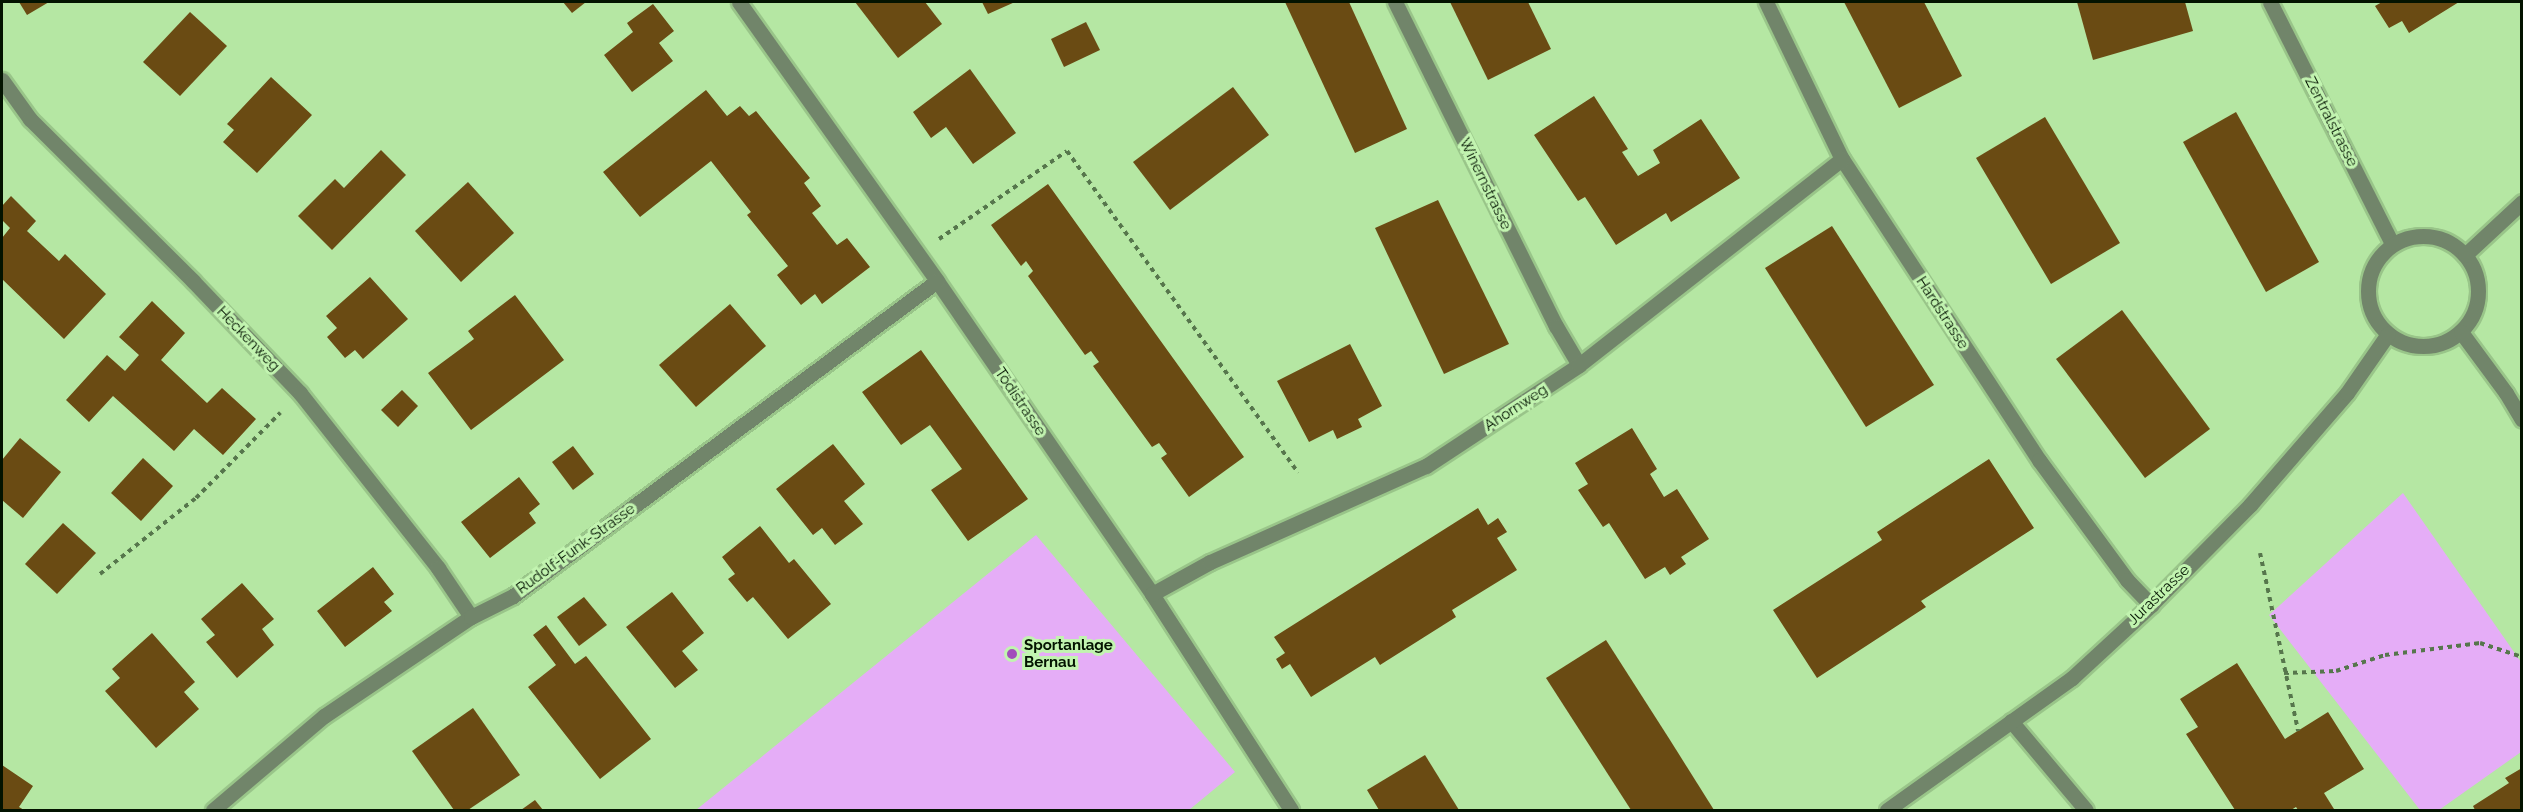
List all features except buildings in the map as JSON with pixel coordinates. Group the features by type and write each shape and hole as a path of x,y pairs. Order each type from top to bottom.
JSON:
{"street":[{"name":"Winernstrasse","path":"1395,2 1556,326 1579,365"},
{"name":"Hardstrasse","path":"1766,2 1842,159 2039,460 2127,580 2151,605"},
{"name":"Zentralstrasse","path":"2270,2 2392,244"},
{"name":"Tödistrasse","path":"743,3 1152,594 1291,810"},
{"name":"Heckenweg","path":"2,80 30,119 193,281 300,393 438,568 471,617"},
{"name":"Ahornweg","path":"1152,594 1210,562 1426,466 1579,365 1842,159"},
{"path":"2465,255 2522,202"},
{"path":"2411,236 2431,236 2449,242 2465,255 2473,266 2478,286 2477,305 2461,332 2442,343 2423,347 2404,344 2388,334 2372,314 2367,295 2369,276 2378,258 2392,244 2411,236"},
{"name":"Rudolf-Funk-Strasse","path":"213,810 324,716 471,617 513,596 937,281"},
{"path":"2461,332 2506,393 2522,420"},
{"name":"Jurastrasse","path":"1887,810 2072,678 2151,605 2250,505 2347,393 2388,334"},
{"path":"2011,721 2086,810"}],"path":[{"path":"939,239 1067,151 1298,473"},
{"path":"100,574 196,498 300,393"},
{"path":"2260,553 2298,731"},
{"path":"2284,673 2336,671 2385,655 2480,643 2522,657"}],"shaded area":[{"path":"2403,493 2521,662 2521,752 2439,810 2420,810 2269,615"},
{"name":"Sportanlage Bernau","path":"1036,535 1235,772 1189,810 696,810"}],"place":[{"name":"Sportanlage Bernau","path":"1012,654"}]}
